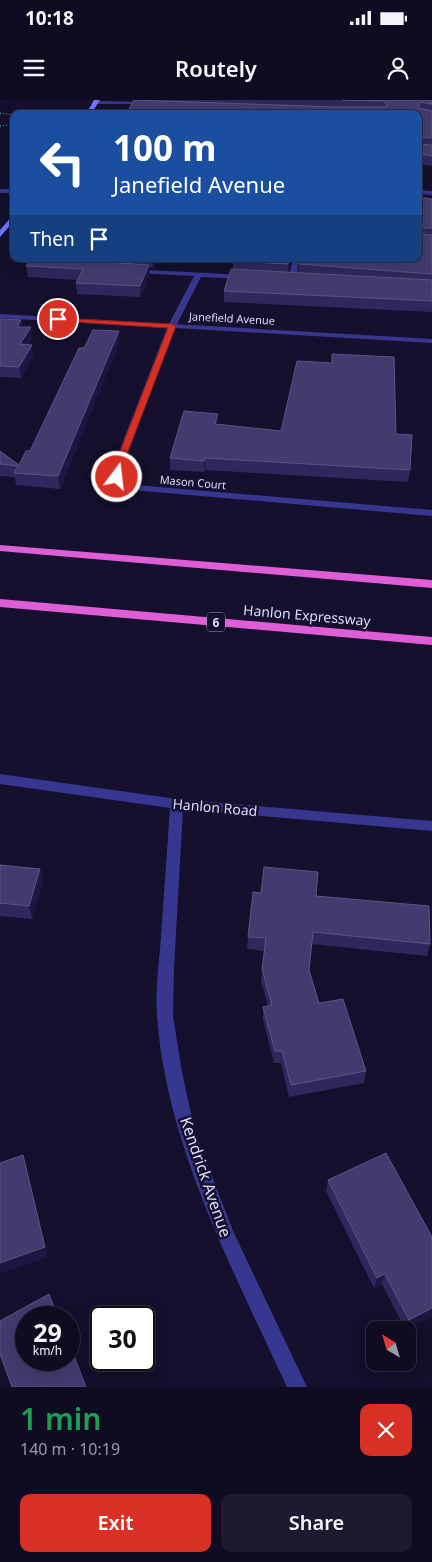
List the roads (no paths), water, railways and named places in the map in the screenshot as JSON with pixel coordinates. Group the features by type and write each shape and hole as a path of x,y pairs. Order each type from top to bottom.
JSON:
{"highway":[{"path":"0,548 432,584"},
{"name":"Hanlon Expressway","path":"0,603 432,641"}],"main road":[{"path":"0,235 10,221"}],"street":[{"path":"130,104 136,100"},
{"path":"96,101 152,105"},
{"path":"292,279 295,262"},
{"path":"125,270 251,277"},
{"name":"Mason Court","path":"198,275 172,326 116,472 120,481 134,488 432,513"},
{"path":"281,279 302,280"},
{"name":"Janefield Avenue","path":"0,316 432,341"},
{"name":"Hanlon Road","path":"0,780 177,804 432,826"},
{"name":"Kendrick Avenue","path":"177,804 166,969 165,1016 174,1072 188,1132 226,1235 297,1387"}]}
